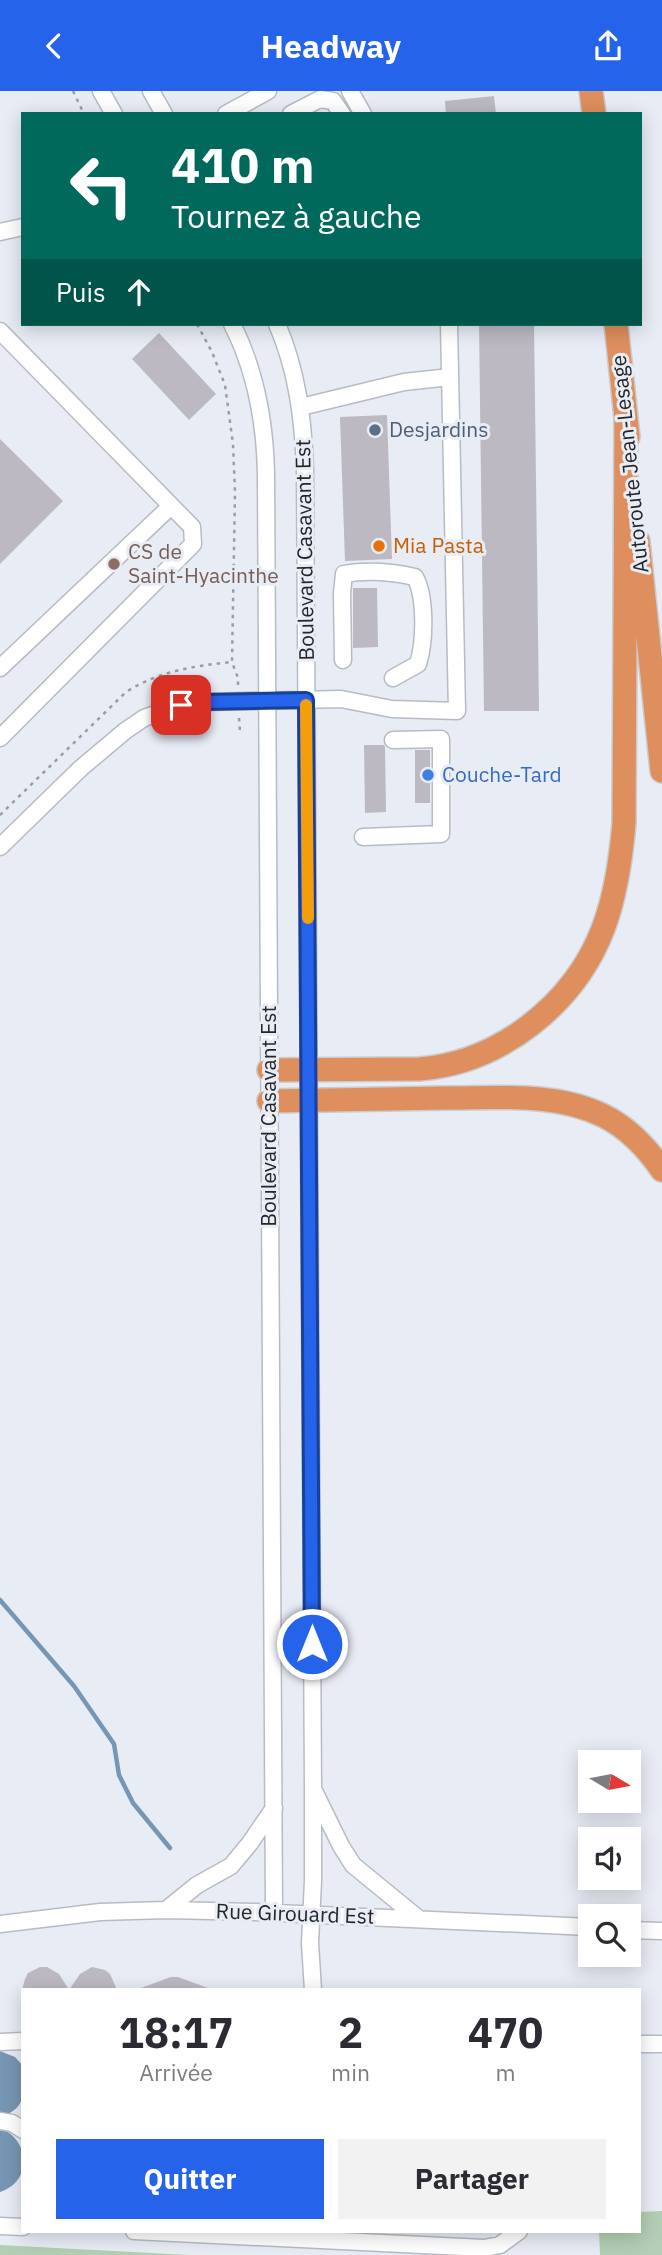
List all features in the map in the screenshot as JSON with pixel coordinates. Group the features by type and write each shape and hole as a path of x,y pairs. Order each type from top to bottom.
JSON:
{"highway":[{"path":"591,91 593,112"},
{"name":"Autoroute Jean-Lesage","path":"616,326 662,771"},
{"path":"269,1070 426,1069 460,1062 485,1052 522,1031 552,1005 583,967 598,941 611,906 617,879 624,823 626,422"},
{"path":"269,1101 505,1098 559,1102 589,1109 617,1123 642,1144 662,1170"}],"street":[{"path":"101,91 113,112"},
{"path":"151,91 163,112"},
{"path":"230,112 268,91"},
{"path":"350,91 362,112"},
{"path":"295,112 320,99 333,101 341,112"},
{"path":"0,232 21,227"},
{"name":"Boulevard Casavant Est","path":"233,326 252,372 265,441 274,1913"},
{"name":"Boulevard Casavant Est","path":"278,326 292,365 301,407 305,468 313,1788 310,1958 313,1988"},
{"path":"0,846 81,768 125,731 144,717 171,708 193,703 341,699 392,709 457,711 449,326"},
{"path":"0,739 193,544 192,527 3,340"},
{"path":"301,407 404,382 450,377"},
{"path":"0,668 171,506"},
{"path":"343,660 344,574 398,573 415,577 421,588 421,653 418,664 393,678"},
{"path":"363,837 441,834 442,739 393,740"},
{"path":"313,1788 350,1860 419,1919"},
{"path":"166,1910 197,1885 231,1866 274,1808"},
{"name":"Rue Girouard Est","path":"0,1924 100,1912 166,1910 578,1926"},
{"path":"641,1930 662,1931"},
{"path":"0,2042 21,2041"},
{"path":"641,2044 662,2044"},
{"path":"0,2121 12,2123 21,2129"},
{"path":"0,2226 21,2227"},
{"path":"222,2233 436,2239 492,2248 506,2242 517,2233"}],"path":[{"path":"73,91 83,112"},
{"path":"198,326 225,385 234,457 232,662 238,678"},
{"path":"0,814 126,692 146,681 184,668 232,662"}],"green space":[{"path":"662,2211 662,2255 600,2255 599,2233 641,2233 641,2212"},
{"path":"0,2245 189,2255 0,2255"}],"water":[{"path":"0,2051 15,2057 21,2064 21,2100 16,2109 0,2117"},
{"path":"0,2128 10,2133 21,2148 21,2172 11,2187 0,2192"}],"building":[{"path":"494,96 496,112 446,112 445,101"},
{"path":"479,326 534,326 539,711 484,711"},
{"path":"159,333 216,394 189,420 132,359"},
{"path":"387,415 392,559 345,561 340,417"},
{"path":"0,439 63,501 0,564"},
{"path":"353,588 377,588 378,647 353,648"},
{"path":"364,745 385,747 386,812 365,813"},
{"path":"415,750 430,750 430,803 415,803"},
{"path":"40,1967 47,1967 59,1974 68,1988 23,1988 28,1973"},
{"path":"92,1967 105,1970 110,1974 116,1988 70,1988 80,1974"},
{"path":"178,1977 208,1988 141,1988"}],"waterway":[{"path":"0,1600 74,1686 114,1744 119,1775 133,1803 170,1848"}],"slow traffic":[{"path":"306,705 308,918"}],"place":[{"name":"Desjardins","path":"375,430"},
{"name":"Mia Pasta","path":"379,546"},
{"name":"CS de Saint-Hyacinthe","path":"114,564"},
{"name":"Couche-Tard","path":"428,775"}],"route":[{"path":"181,705 306,700 312,1644"}]}
